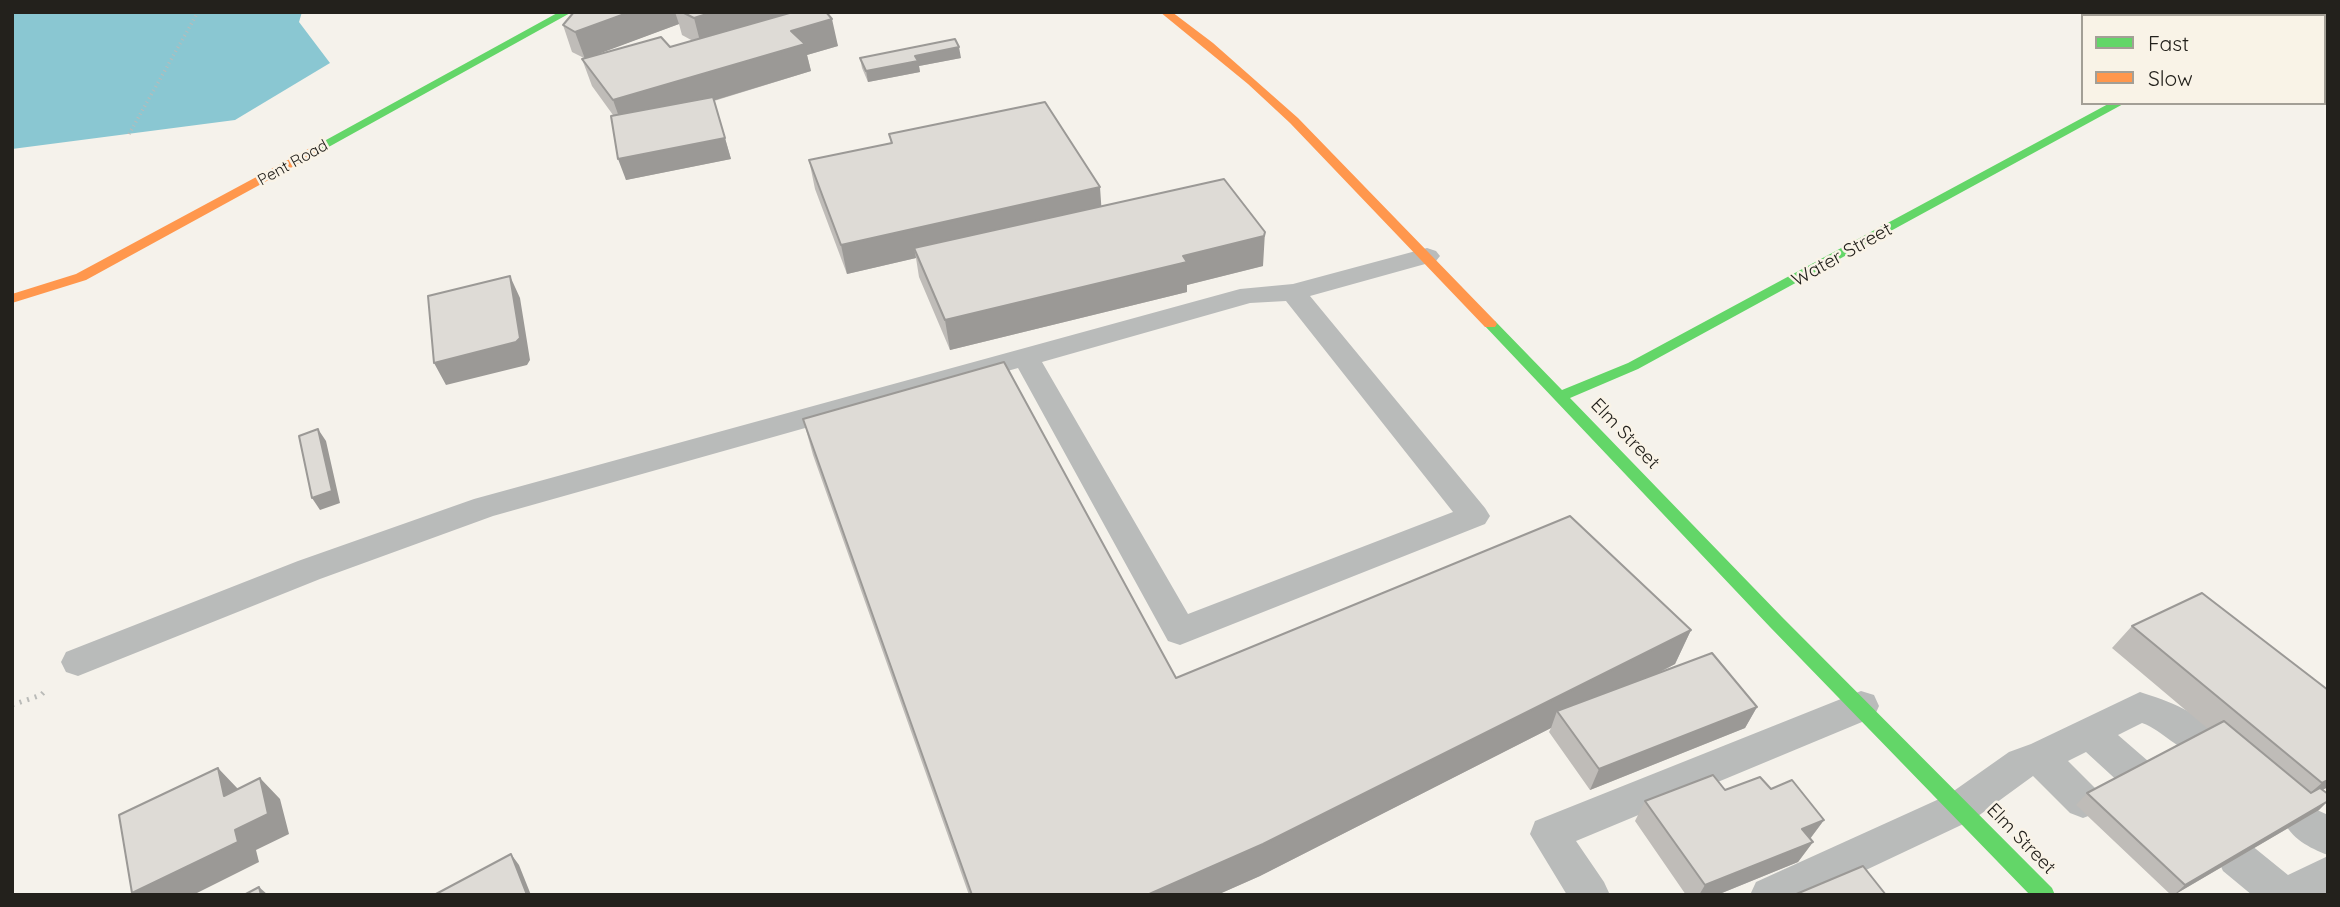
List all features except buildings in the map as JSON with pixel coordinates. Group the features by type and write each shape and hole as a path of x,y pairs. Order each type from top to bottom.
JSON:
{"street":[{"name":"Pent Road","path":"12,299 94,271 567,12"},
{"name":"Elm Street","path":"1165,12 1199,36 1286,113 1776,622 2045,895"},
{"name":"Water Street","path":"1560,396 1633,366 2115,105"}],"lane":[{"path":"78,662 309,570 485,507 1249,295 1293,292 1427,257"},
{"path":"1025,356 1180,631 1474,516 1293,292"},
{"path":"1590,895 1549,835 1861,706"},
{"path":"1770,895 1961,807 2022,763 2039,758 2140,707 2163,715 2199,740"},
{"path":"2089,732 2135,773"},
{"path":"2039,758 2083,802"},
{"path":"2237,858 2282,895"},
{"path":"2291,895 2328,875"}],"path":[{"path":"129,134 198,12"}],"water":[{"path":"12,12 302,12 299,22 330,63 235,120 12,149"}],"traffic: fast":[{"path":"312,151 567,12"},
{"path":"1560,396 1633,366 2115,105"},
{"path":"1490,324 1776,622 2045,895"}],"traffic: slow":[{"path":"1165,12 1252,82 1294,121 1490,324"},
{"path":"12,299 81,277 312,151"}]}
